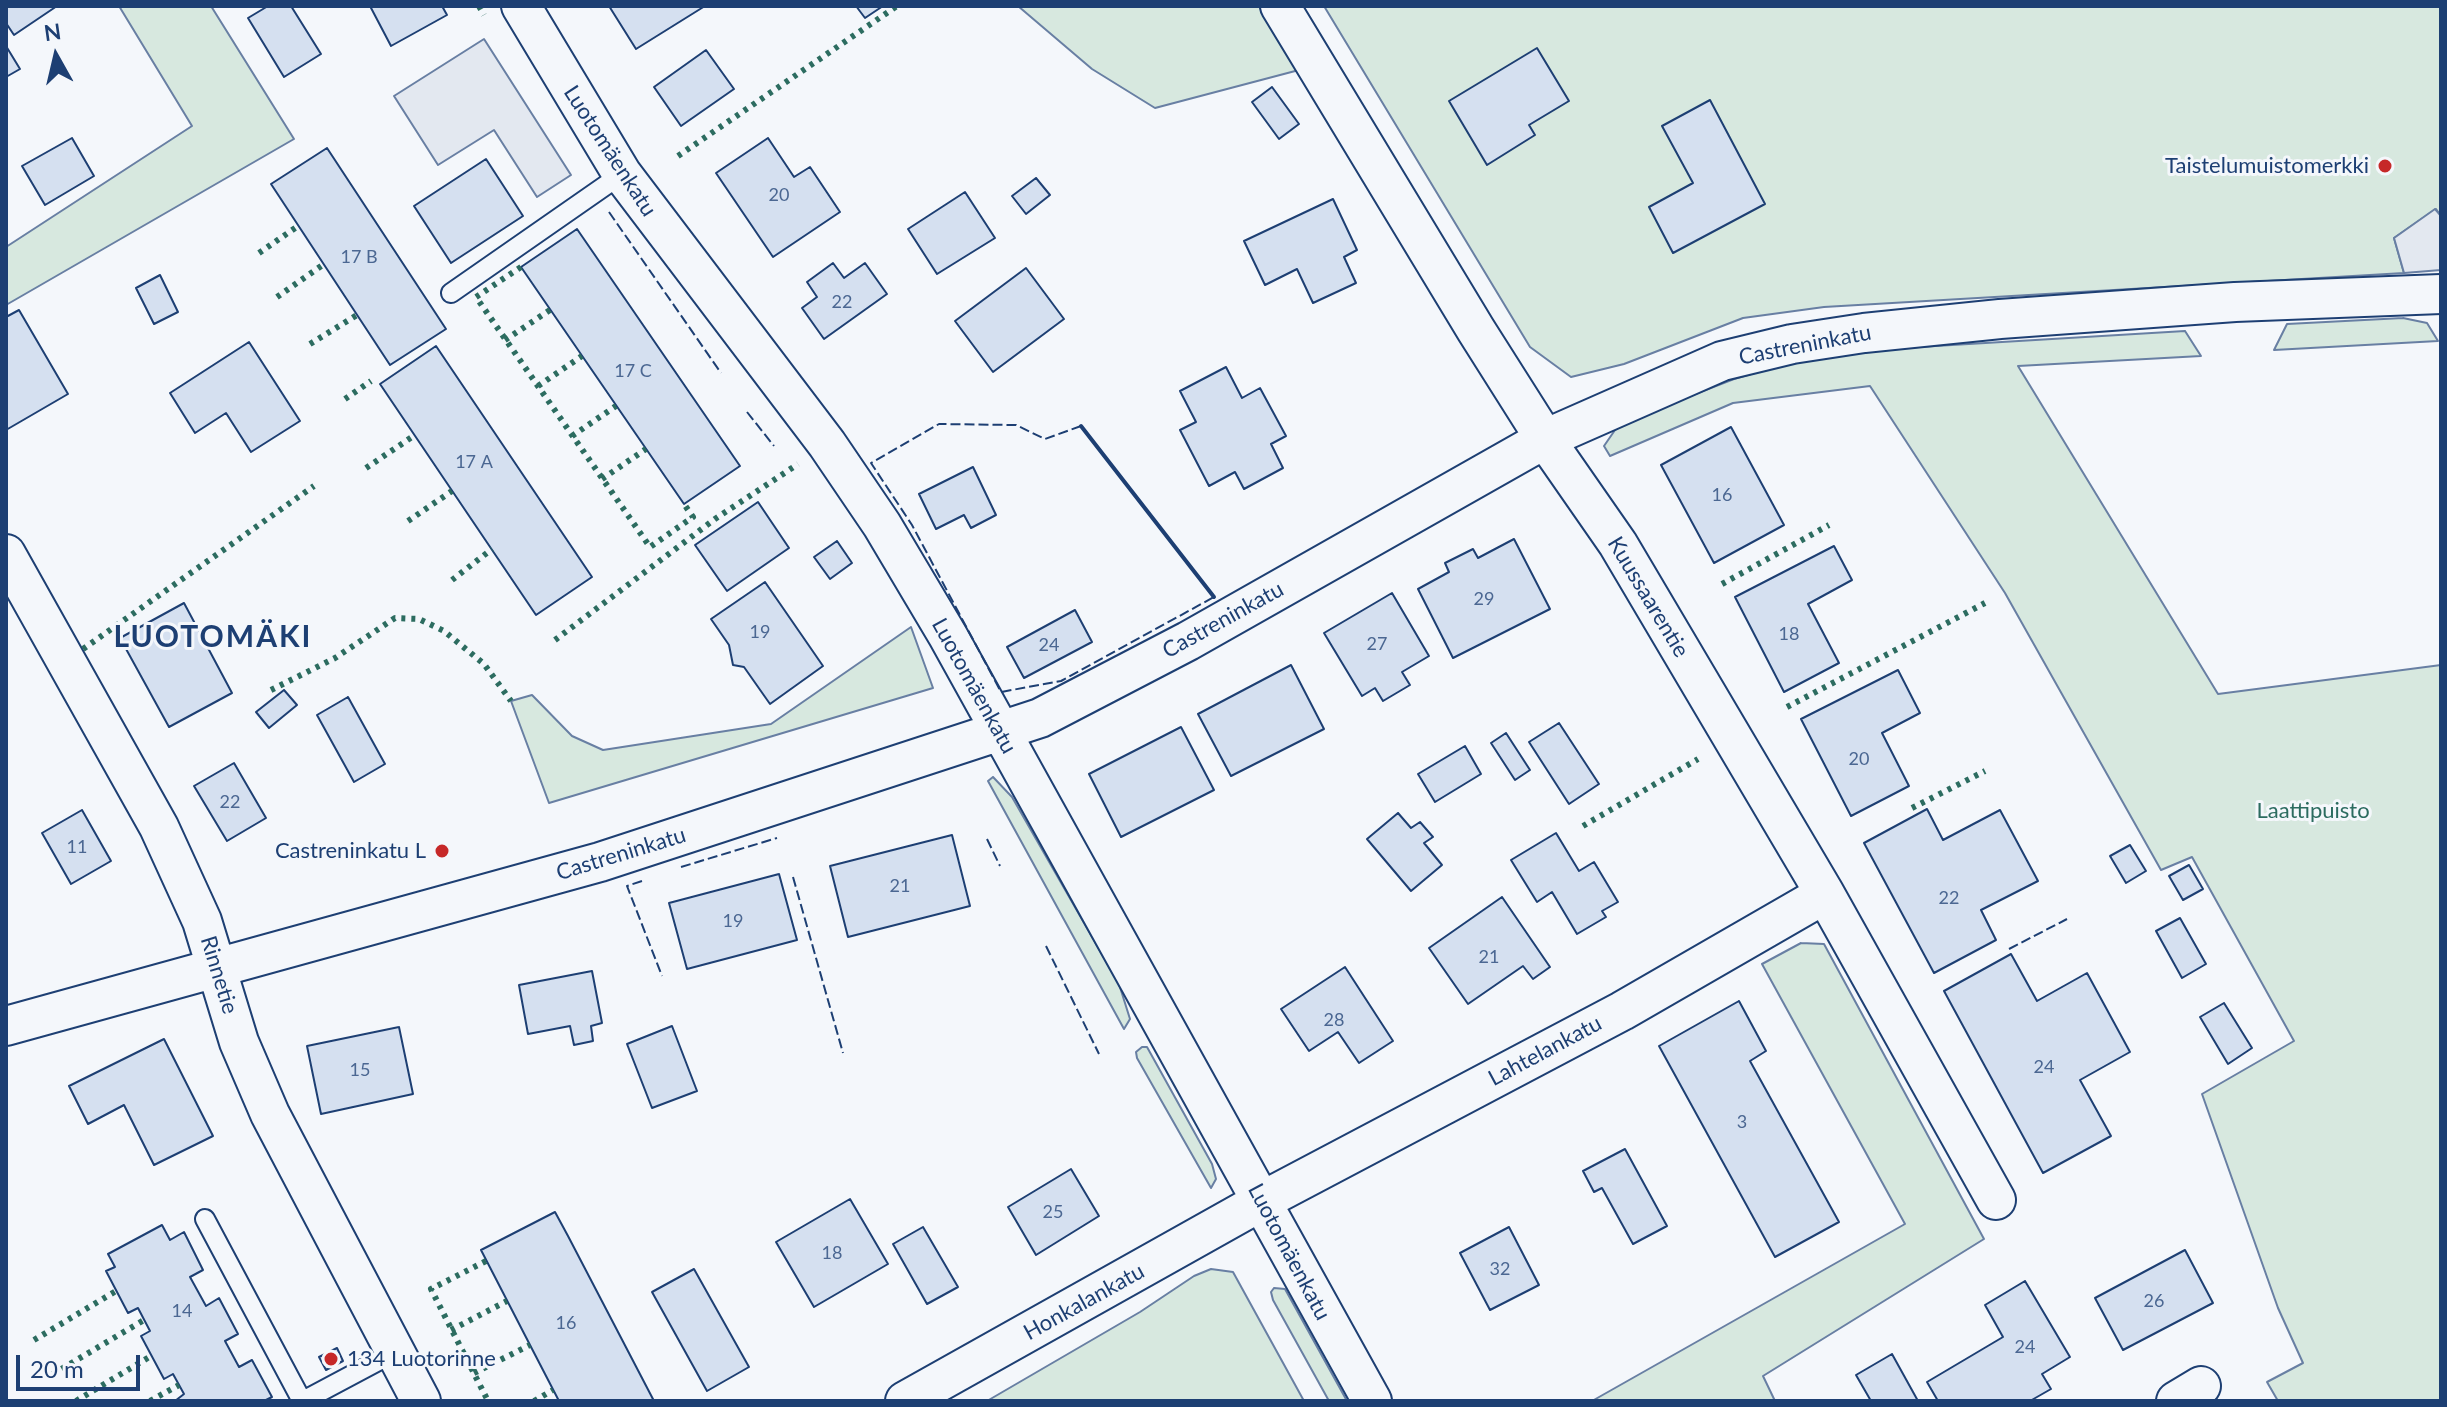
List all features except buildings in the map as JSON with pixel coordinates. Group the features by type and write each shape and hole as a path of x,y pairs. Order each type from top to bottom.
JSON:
{"street":[{"name":"Luotomäenkatu","path":"521,6 622,174 841,465 948,636 1372,1401"},
{"name":"Kuussaarentie","path":"1280,6 1545,439 1618,544 1825,894 1996,1200"},
{"name":"Castreninkatu","path":"6,1026 218,970 600,862 1040,718 1188,641 1545,439 1722,361 1806,342 2015,318 2235,302 2441,294"},
{"name":"Rinnetie","path":"6,554 159,827 202,921 239,1042 270,1114 421,1401"},
{"name":"Lahtelankatu","path":"1262,1201 1622,1011 1825,894"},
{"name":"Honkalankatu","path":"905,1401 1262,1201"}],"lane":[{"path":"451,293 622,174"},
{"path":"205,1219 302,1401 395,1352"}],"green space":[{"path":"119,6 211,6 294,139 6,305 6,247 192,126"},
{"path":"1018,6 1259,6 1299,70 1155,108 1092,69"},
{"path":"1324,6 2441,6 2441,216 2436,209 2394,238 2404,273 1824,307 1743,318 1624,364 1571,377 1530,347"},
{"path":"2403,318 2427,323 2438,341 2274,350 2287,324"},
{"name":"Laattipuisto","path":"2185,331 2201,356 2018,366 2218,694 2441,665 2441,1401 2278,1401 2267,1382 2303,1363 2278,1308 2202,1094 2294,1041 2192,857 2161,870 2005,593 1870,386 1733,403 1610,456 1604,446 1615,430 1631,419 1734,379 1796,361 1869,350"},
{"path":"911,627 933,688 549,803 511,701 532,695 572,736 603,750 771,724"},
{"path":"993,777 1012,797 1119,984 1130,1019 1124,1029 988,781"},
{"path":"1801,943 1824,944 1984,1239 1763,1376 1775,1401 1592,1401 1905,1224 1762,964"},
{"path":"1147,1047 1212,1164 1216,1179 1211,1188 1137,1058 1136,1052"},
{"path":"1211,1269 1233,1272 1304,1401 987,1401 1140,1312 1194,1276"},
{"path":"1274,1288 1285,1289 1347,1401 1329,1401 1273,1300 1271,1292"}],"shaded area":[{"path":"484,39 571,175 537,197 494,130 438,165 394,96"},
{"path":"2435,209 2441,216 2441,270 2404,273 2394,238"}],"hedge":[{"path":"479,6 484,15"},
{"path":"678,156 897,6"},
{"path":"259,253 298,226"},
{"path":"277,297 324,264"},
{"path":"521,267 476,297 650,547 693,517 684,504"},
{"path":"505,340 550,310"},
{"path":"310,344 357,315"},
{"path":"538,386 582,356"},
{"path":"345,399 371,381"},
{"path":"572,436 616,406"},
{"path":"366,468 415,435"},
{"path":"602,479 646,449"},
{"path":"555,640 715,519 798,464"},
{"path":"83,649 314,486"},
{"path":"408,521 452,491"},
{"path":"1722,584 1829,525"},
{"path":"452,580 492,549"},
{"path":"1787,707 1985,603"},
{"path":"271,690 335,658 395,618 419,619 444,631 484,664 511,701"},
{"path":"1583,826 1698,759"},
{"path":"1912,808 1985,771"},
{"path":"486,1261 431,1289 488,1401"},
{"path":"34,1340 116,1291"},
{"path":"451,1330 507,1301"},
{"path":"53,1374 144,1320"},
{"path":"474,1373 530,1345"},
{"path":"76,1401 151,1356"},
{"path":"150,1401 179,1385"},
{"path":"534,1401 553,1390"}],"fence":[{"path":"609,212 721,373"},
{"path":"747,412 774,446"},
{"path":"1081,426 1045,439 1016,425 939,424 871,463 912,525 1001,692 1061,681 1214,597"},
{"path":"681,867 777,838"},
{"path":"987,839 1000,866"},
{"path":"793,877 843,1053"},
{"path":"642,881 627,886 662,976"},
{"path":"2009,949 2067,919"},
{"path":"1046,946 1099,1054"}],"wall":[{"path":"1081,426 1214,597"}],"place":[{"name":"Taistelumuistomerkki","path":"2385,166"},
{"name":"Castreninkatu L","path":"442,851"},
{"name":"134 Luotorinne","path":"331,1359"}],"district":[{"name":"LUOTOMÄKI","path":"213,637"}]}
